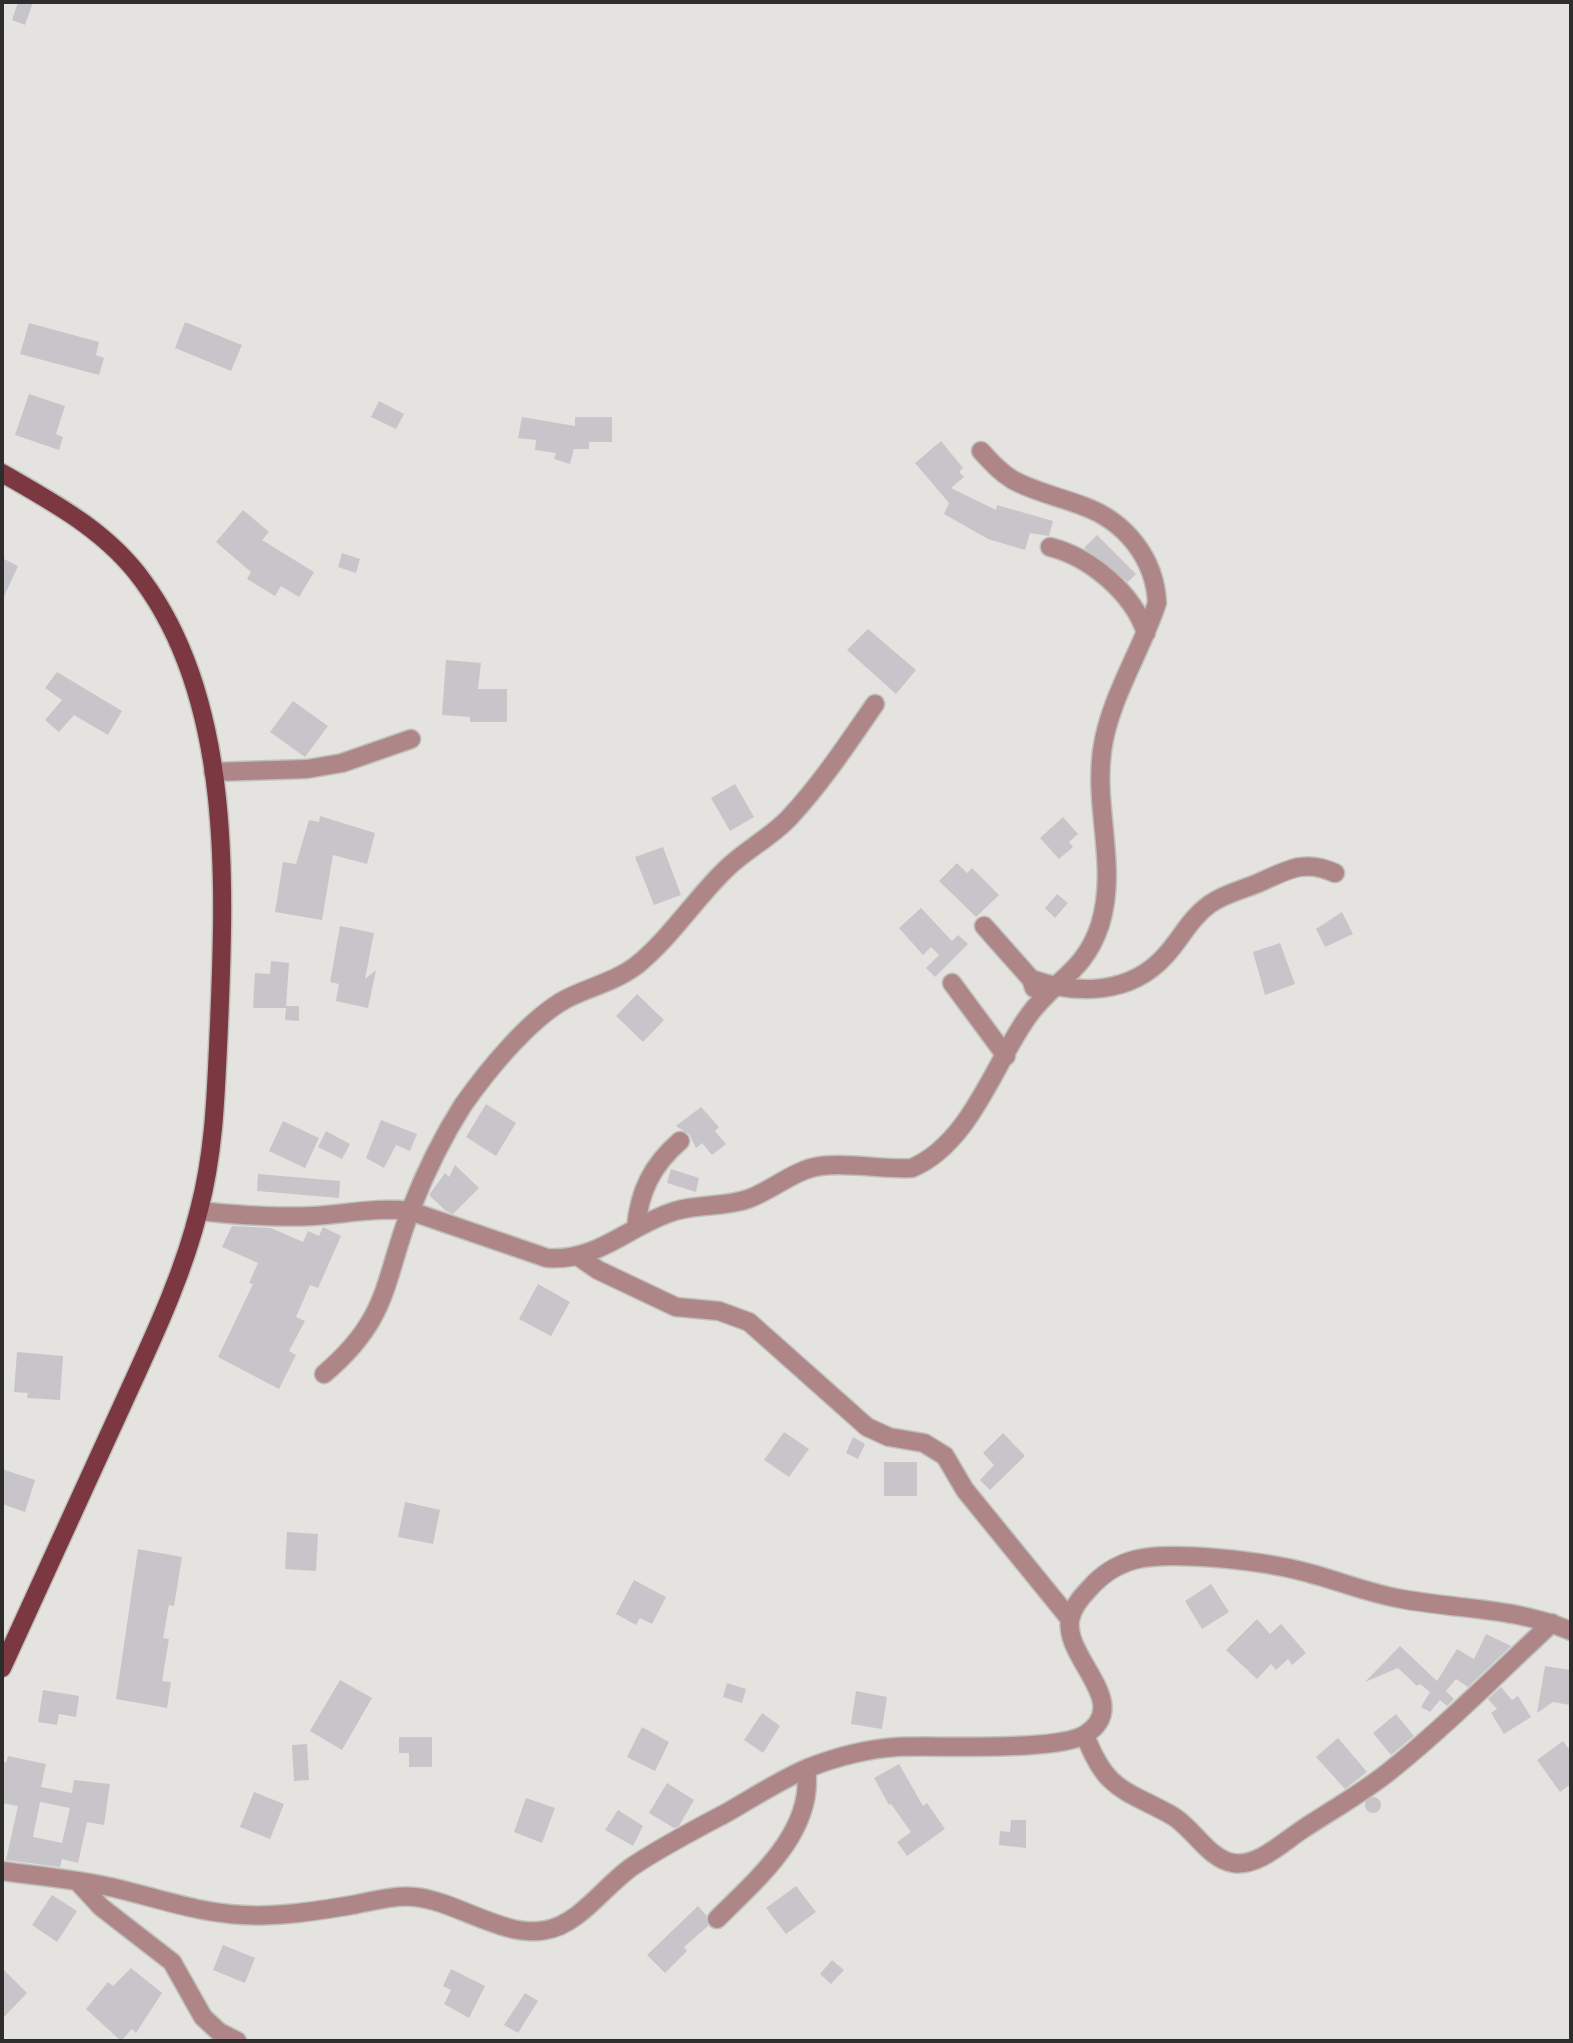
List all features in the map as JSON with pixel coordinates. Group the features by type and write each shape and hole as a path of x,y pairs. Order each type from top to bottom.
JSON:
{"main road":[{"path":"2,473 77,516 117,550 143,581 168,621 190,665 204,719 213,772 220,870 220,984 211,1156 199,1212 183,1264 158,1326 2,1668"}],"street":[{"path":"981,451 1011,478 1106,517 1130,538 1150,565 1156,583 1157,603 1107,727 1102,750 1100,797 1108,870 1100,923 1090,952 1030,1012"},
{"path":"1050,547 1078,557 1118,589 1140,616 1146,633"},
{"path":"324,1374 359,1339 381,1306 410,1211 439,1146 464,1105 501,1058 546,1012 566,999 613,980 654,949 722,873 789,818 826,774 875,704"},
{"path":"213,772 307,769 342,763 411,739"},
{"path":"1031,979 1056,988 1081,991 1134,980 1152,969 1167,954 1193,919 1230,892 1300,865 1318,866 1335,873"},
{"path":"199,1212 314,1216 390,1209 410,1211 547,1258 579,1257 610,1245 636,1228 680,1209 747,1199 803,1170 821,1166 898,1169 924,1162 962,1124 986,1091 1030,1012 1034,990 1031,979 984,926"},
{"path":"951,983 1006,1056"},
{"path":"636,1228 639,1203 648,1179 656,1165 680,1141"},
{"path":"579,1257 598,1270 676,1307 735,1315 749,1322 867,1427 889,1437 935,1448 945,1456 965,1490 1070,1619"},
{"path":"2,1871 77,1881 201,1911 245,1916 288,1914 401,1896 422,1898 517,1929 534,1932 551,1930 567,1922 632,1867 806,1769 858,1753 893,1747 1007,1745 1067,1741 1085,1735 1097,1723 1103,1706 1100,1689 1078,1656 1071,1638 1070,1619 1081,1598 1106,1574 1138,1559 1161,1556 1292,1569 1400,1599 1477,1606 1552,1623 1571,1631"},
{"path":"1085,1735 1092,1754 1116,1786 1133,1798 1178,1819 1217,1857 1229,1863 1242,1864 1265,1854 1390,1771 1552,1623"},
{"path":"718,1919 762,1873 791,1834 807,1798 806,1769"},
{"path":"77,1881 102,1907 172,1962 202,2017 219,2032 237,2041"}],"building":[{"path":"18,2 33,2 25,25 12,20"},
{"path":"185,322 242,345 231,371 175,348"},
{"path":"29,323 99,342 96,355 104,358 99,375 20,354"},
{"path":"29,394 65,406 56,434 63,437 59,450 15,435"},
{"path":"379,401 404,414 396,429 371,417"},
{"path":"522,417 575,426 575,417 612,417 612,442 589,442 589,449 574,449 570,464 554,459 556,453 535,450 536,440 518,438"},
{"path":"941,441 963,468 959,472 964,477 951,488 996,510 997,505 1053,521 1049,536 1030,533 1025,550 988,539 944,514 949,503 915,463"},
{"path":"243,510 269,532 262,540 314,572 299,597 281,586 275,596 247,579 251,572 216,542"},
{"path":"1097,535 1136,574 1128,582 1084,548"},
{"path":"342,553 360,559 356,573 338,567"},
{"path":"2,558 18,566 2,601"},
{"path":"868,629 916,670 896,694 847,650"},
{"path":"446,660 481,663 478,689 507,689 507,722 470,722 470,717 442,715"},
{"path":"57,672 122,711 108,735 74,715 59,732 45,720 62,700 45,688"},
{"path":"293,701 328,726 305,757 270,732"},
{"path":"735,784 754,817 730,831 711,798"},
{"path":"320,816 375,833 367,864 333,855 322,920 275,912 283,862 296,864 309,820 319,822"},
{"path":"1063,817 1078,834 1069,842 1073,847 1059,859 1040,838"},
{"path":"663,847 681,895 654,905 635,857"},
{"path":"957,863 967,873 972,868 999,895 976,917 939,881"},
{"path":"1057,894 1068,903 1055,918 1045,908"},
{"path":"921,908 952,941 958,935 968,944 935,977 926,968 939,955 931,947 923,955 899,928"},
{"path":"1342,912 1353,934 1325,947 1316,929"},
{"path":"340,926 374,933 365,979 376,970 368,1008 336,1001 339,984 330,982"},
{"path":"1280,943 1295,984 1265,995 1253,952"},
{"path":"271,961 289,963 286,1006 299,1006 299,1021 285,1020 286,1008 253,1008 255,973 270,974"},
{"path":"637,994 664,1020 643,1042 616,1016"},
{"path":"486,1104 516,1123 496,1156 466,1137"},
{"path":"701,1107 719,1127 715,1131 726,1144 712,1155 702,1143 696,1148 689,1134 676,1126"},
{"path":"381,1120 417,1134 410,1151 396,1145 384,1168 366,1158"},
{"path":"283,1121 319,1138 305,1168 269,1151"},
{"path":"326,1131 350,1144 342,1159 318,1147"},
{"path":"455,1165 479,1188 453,1214 429,1195 445,1173 449,1177"},
{"path":"671,1169 699,1178 696,1192 667,1183"},
{"path":"258,1174 340,1181 339,1198 257,1191"},
{"path":"232,1226 271,1228 303,1242 308,1231 319,1236 323,1227 341,1236 318,1288 310,1285 296,1317 305,1321 289,1351 296,1355 279,1389 218,1357 253,1284 249,1283 258,1263 222,1247"},
{"path":"538,1284 570,1302 551,1336 519,1319"},
{"path":"17,1352 63,1356 60,1400 27,1398 28,1393 14,1392"},
{"path":"784,1432 809,1449 789,1477 764,1460"},
{"path":"1003,1433 1025,1456 990,1490 980,1480 994,1465 983,1453"},
{"path":"853,1437 865,1444 858,1459 846,1453"},
{"path":"884,1462 917,1462 917,1496 884,1496"},
{"path":"2,1469 35,1480 25,1512 2,1504"},
{"path":"405,1502 440,1510 433,1544 398,1537"},
{"path":"287,1532 318,1534 316,1571 285,1569"},
{"path":"138,1549 182,1557 174,1606 169,1605 163,1638 169,1639 162,1681 171,1682 167,1708 116,1699"},
{"path":"634,1580 666,1597 652,1624 640,1618 636,1625 616,1614"},
{"path":"1211,1584 1229,1612 1202,1629 1185,1601"},
{"path":"1257,1619 1270,1634 1281,1624 1306,1653 1292,1665 1288,1659 1276,1670 1271,1664 1257,1679 1226,1650"},
{"path":"1486,1634 1511,1646 1468,1687 1456,1679 1446,1691 1454,1699 1447,1706 1440,1700 1430,1712 1421,1707 1430,1692 1420,1684 1417,1686 1398,1668 1365,1682 1400,1646 1437,1681 1457,1649 1474,1659"},
{"path":"1545,1666 1571,1670 1570,1705 1553,1702 1537,1713"},
{"path":"340,1680 372,1698 342,1750 310,1731"},
{"path":"727,1683 746,1689 742,1703 723,1697"},
{"path":"1501,1687 1512,1700 1518,1696 1531,1717 1504,1734 1491,1713 1497,1709 1488,1699"},
{"path":"43,1690 79,1696 76,1717 59,1714 57,1725 38,1722"},
{"path":"856,1691 887,1697 882,1729 851,1724"},
{"path":"762,1713 780,1726 763,1753 744,1740"},
{"path":"1396,1714 1414,1736 1391,1755 1373,1733"},
{"path":"642,1727 669,1742 655,1771 627,1757"},
{"path":"399,1737 432,1737 432,1767 409,1767 409,1753 399,1753"},
{"path":"1338,1738 1367,1772 1345,1789 1316,1757"},
{"path":"1563,1741 1571,1752 1571,1784 1560,1792 1537,1760"},
{"path":"307,1744 309,1780 294,1781 292,1745"},
{"path":"8,1756 46,1764 41,1787 72,1793 74,1780 110,1784 104,1825 87,1822 78,1863 62,1859 60,1867 6,1860 18,1806 2,1803 2,1760 6,1763","holes":["40,1802 70,1808 62,1843 33,1837"]},
{"path":"899,1764 923,1806 927,1803 945,1829 907,1856 897,1842 911,1832 891,1804 889,1805 874,1778"},
{"path":"667,1783 694,1800 679,1826 674,1828 649,1813"},
{"path":"254,1792 284,1804 270,1839 240,1827"},
{"path":"1373,1797 1379,1799 1379,1811 1373,1813 1367,1811 1365,1805 1367,1799"},
{"path":"526,1798 555,1808 542,1843 514,1832"},
{"path":"618,1810 643,1826 633,1846 605,1830"},
{"path":"1011,1820 1026,1820 1026,1848 999,1845 1000,1831 1010,1832"},
{"path":"796,1886 816,1912 786,1934 766,1908"},
{"path":"52,1895 77,1911 57,1942 32,1925"},
{"path":"698,1906 706,1915 708,1926 684,1947 687,1951 665,1973 647,1955"},
{"path":"223,1945 255,1958 245,1983 213,1970"},
{"path":"832,1960 844,1970 831,1984 820,1974"},
{"path":"2,1968 27,1993 2,2019"},
{"path":"131,1968 162,1993 136,2033 132,2029 121,2041 86,2009 108,1982 113,1986"},
{"path":"451,1969 485,1986 469,2018 444,2004 451,1990 443,1986"},
{"path":"525,1993 538,2001 518,2033 504,2025"}]}
